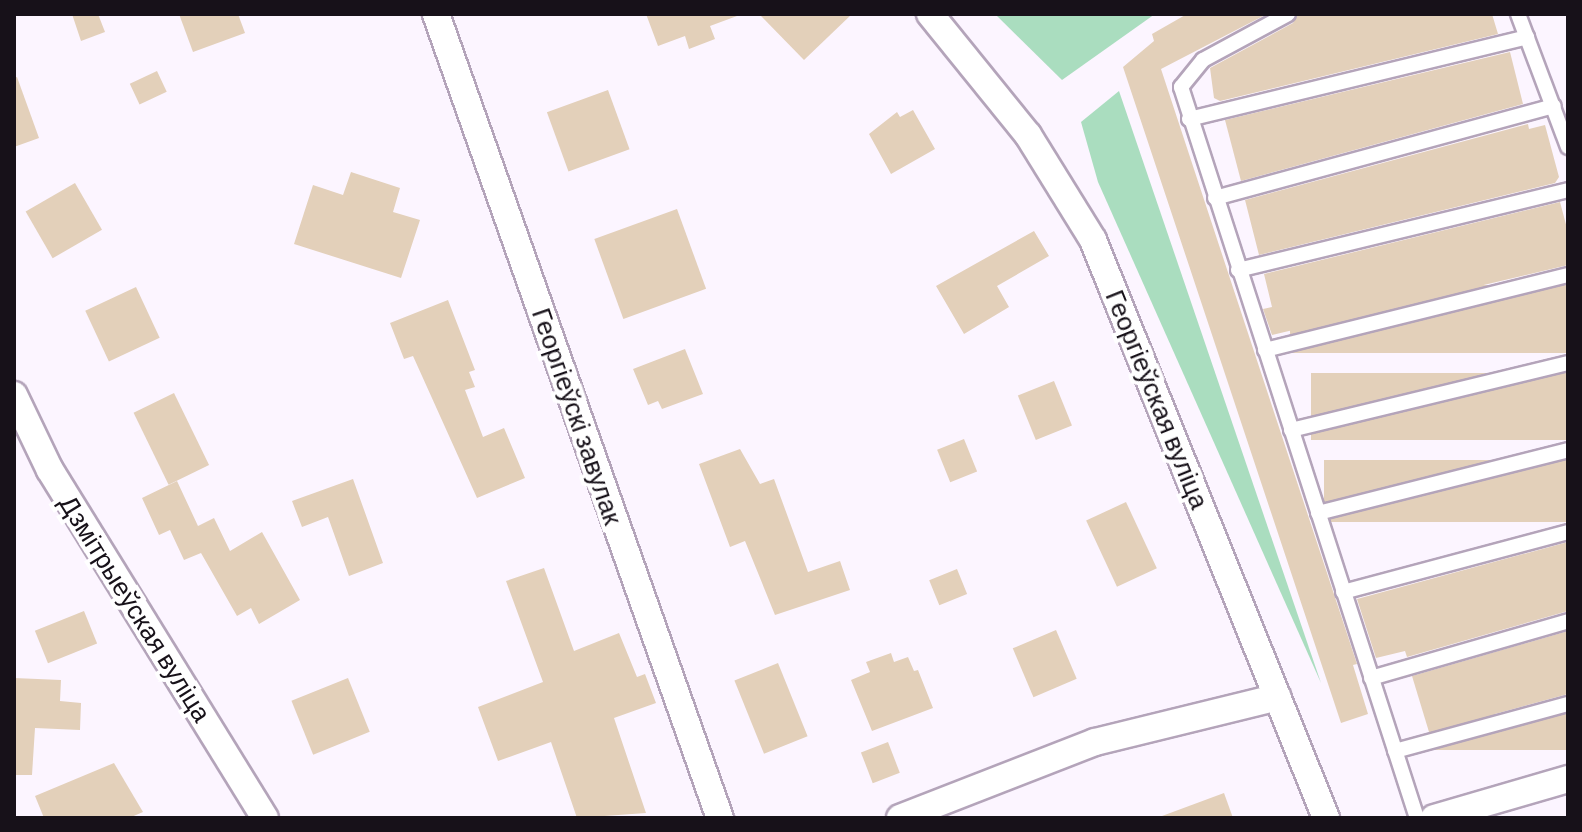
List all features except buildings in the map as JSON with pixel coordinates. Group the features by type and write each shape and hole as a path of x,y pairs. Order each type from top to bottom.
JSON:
{"street":[{"name":"Георгіеўскі завулак","path":"436,14 720,818"},
{"name":"Георгіеўская вуліца","path":"930,14 1028,135 1093,240 1326,818"},
{"name":"Дзмітрыеўская вуліца","path":"14,395 50,470 265,818"},
{"path":"900,818 1095,742 1278,697"},
{"path":"1434,818 1568,779"}],"lane":[{"path":"1288,14 1203,60 1181,87 1417,818"},
{"path":"1518,14 1568,147"},
{"path":"1189,119 1527,37"},
{"path":"1215,198 1554,106"},
{"path":"1238,270 1568,190"},
{"path":"1265,350 1568,275"},
{"path":"1291,430 1568,363"},
{"path":"1318,513 1568,450"},
{"path":"1343,592 1568,532"},
{"path":"1371,678 1568,621"},
{"path":"1395,751 1568,704"}],"green space":[{"path":"995,14 1155,14 1062,80"},
{"path":"1119,91 1321,683 1098,182 1081,122"}]}
